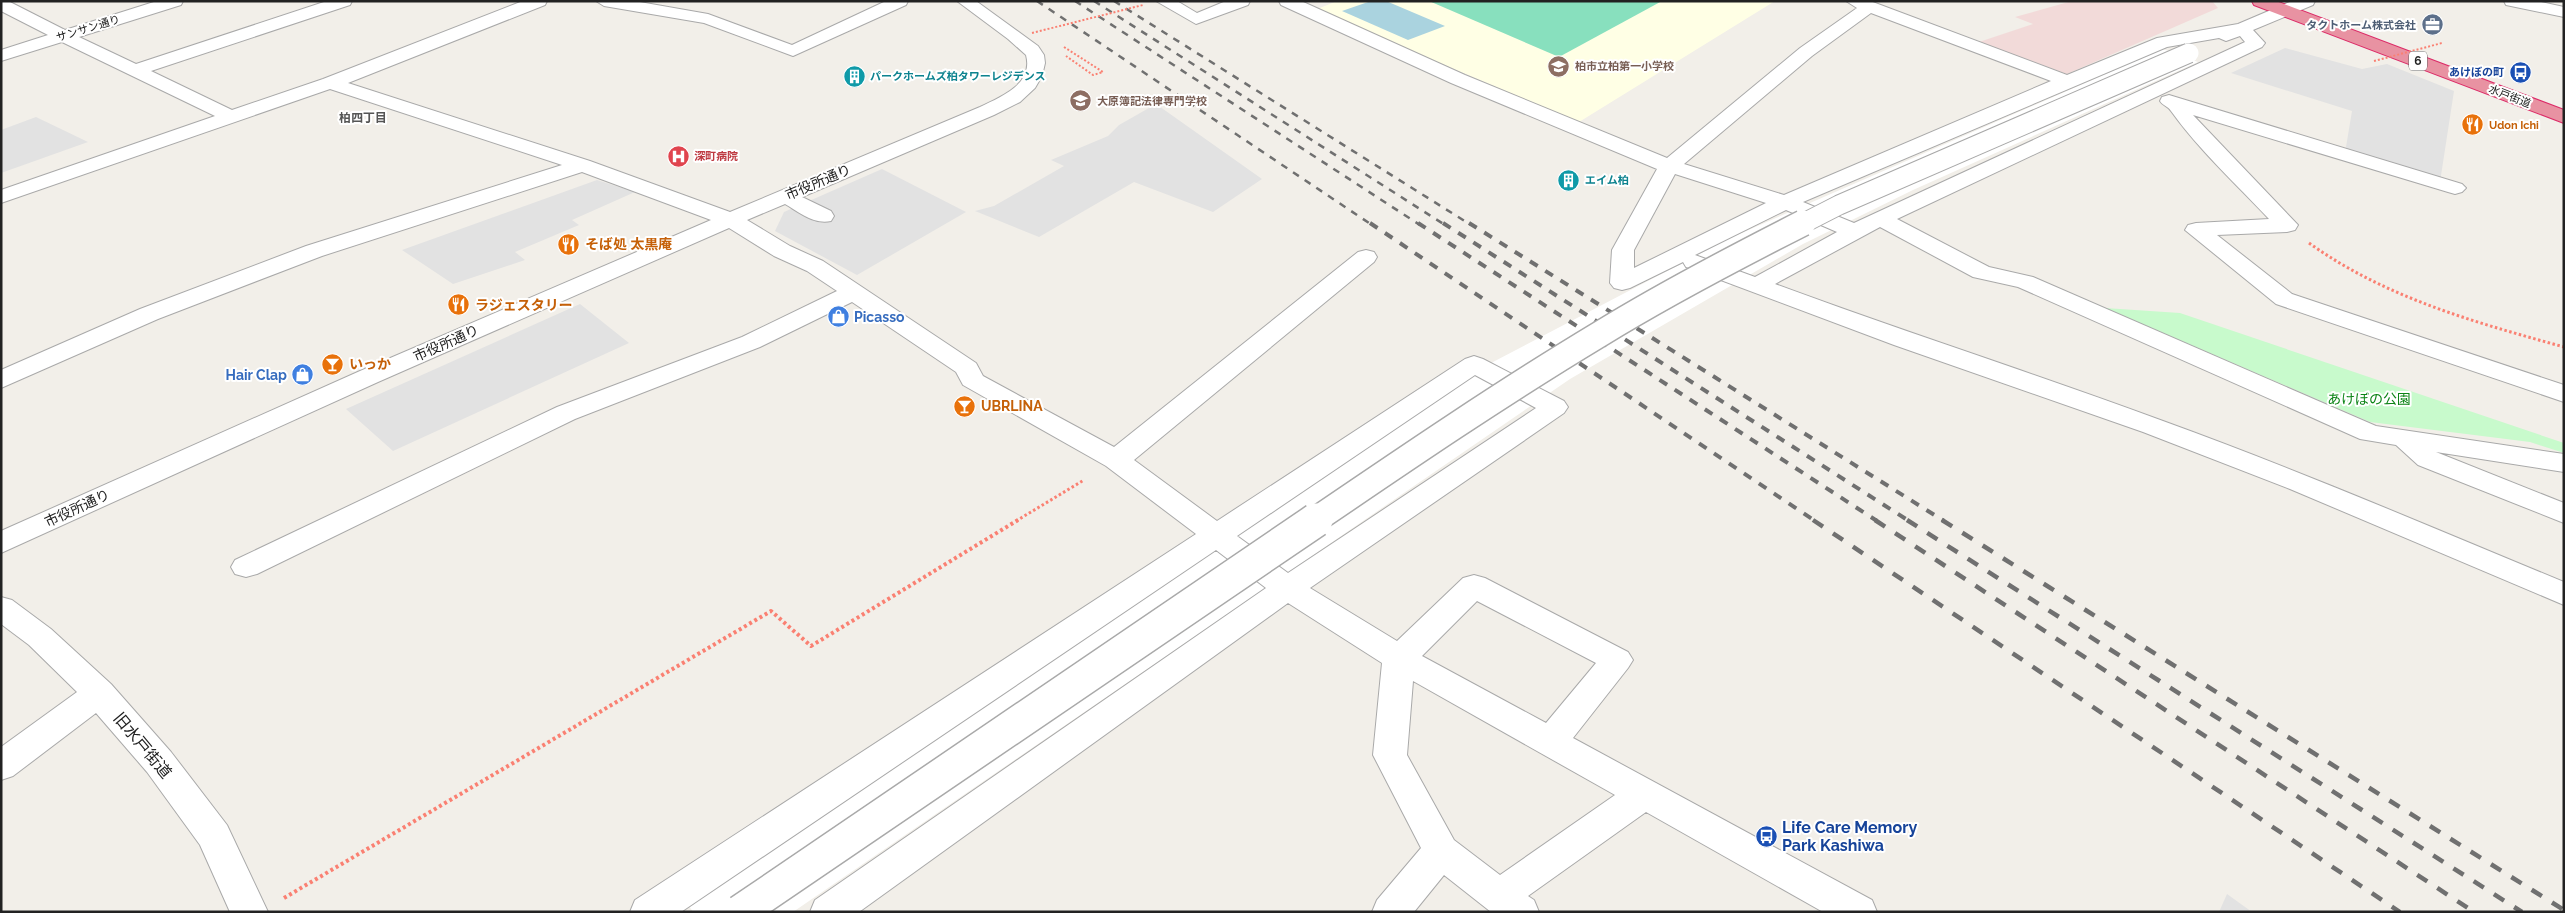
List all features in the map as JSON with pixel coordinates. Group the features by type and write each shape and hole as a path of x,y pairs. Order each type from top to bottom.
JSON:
{"highway":[{"name":"水戸街道","path":"2260,1 2564,117"},
{"name":"水戸街道","path":"2306,1 2564,99"}],"street":[{"name":"サンサン通り","path":"1,56 175,1"},
{"path":"137,70 344,1"},
{"path":"1,197 330,84 539,1"},
{"path":"604,1 708,19 793,51 900,1"},
{"name":"市役所通り","path":"1,543 173,463 729,219 987,111 1016,96 1027,86 1036,68 1036,54 1026,44 965,1"},
{"path":"1164,1 1196,19"},
{"path":"1179,27 1242,1"},
{"path":"1287,1 1458,79 1669,166 1785,202 1854,231"},
{"path":"740,912 1448,430 1601,333 1739,256 1839,205 2306,1"},
{"path":"2512,1 2564,12"},
{"path":"1,4 233,118"},
{"path":"2067,81 1862,4 1669,166 1623,250 1622,283 1785,202 2067,81 2163,42 2242,29"},
{"path":"1757,285 1854,231 2256,43 2242,29"},
{"path":"330,84 583,165 729,219 802,262 815,266 967,368 972,380 1116,460 1287,588 1398,658 1858,912"},
{"path":"2150,93 2176,104 2455,188"},
{"path":"2176,104 2190,125 2287,225"},
{"path":"1,380 149,314 314,251 583,165"},
{"path":"784,196 823,216"},
{"path":"1881,219 1981,272 2025,282 2370,433 2564,462"},
{"path":"2287,225 2196,230 2284,299 2564,394"},
{"path":"1675,255 1903,340 2152,426 2300,483 2564,594"},
{"path":"1116,460 1366,257"},
{"path":"246,567 566,413 751,342 852,292"},
{"path":"649,912 1474,364 1555,407 1287,588 829,912"},
{"path":"2403,438 2428,459 2564,514"},
{"path":"1552,742 1569,717 1617,660 1474,586 1398,658 1390,755 1440,851 1510,904 1644,794"},
{"name":"旧水戸街道","path":"1,608 40,637 99,693 159,762 264,907"},
{"path":"1,766 99,693"},
{"path":"1391,912 1440,851"}],"path":[{"path":"1032,33 1143,6"},
{"path":"2374,61 2442,43"},
{"path":"2287,225 2338,264 2392,292 2490,325 2564,347"},
{"path":"264,907 771,611 811,646 1116,460"}],"shaded area":[{"name":"柏市立柏第一小学校","path":"1337,1 1775,1 1579,122 1315,10"},
{"path":"2072,1 2212,1 2218,8 2067,74 1979,42 2033,24 2015,17"},
{"path":"2285,48 2362,69 2387,64 2454,91 2440,182 2345,153 2352,111 2231,73"},
{"path":"1156,104 1262,179 1213,212 1134,182 1039,237 975,211 994,206 1064,166 1051,160 1108,136 1119,125"},
{"path":"36,117 88,142 1,173 1,130"},
{"path":"882,169 966,212 857,275 775,231 784,212"},
{"path":"597,180 635,192 572,220 579,225 515,252 525,260 453,284 402,250"},
{"path":"580,304 629,343 393,451 346,409"},
{"path":"2227,894 2252,912 2219,912"}],"green space":[{"path":"1429,1 1662,1 1559,57"},
{"name":"あけぼの公園","path":"2105,308 2180,313 2564,443 2564,453 2530,442 2370,422"}],"water":[{"path":"1371,1 1386,1 1445,26 1408,40 1342,11"}],"pier":[{"path":"2163,49 2198,62 1913,190 1803,244 1570,379 793,912 693,912 687,903 1493,362 1730,238"}],"railway":[{"path":"1037,1 1372,225"},
{"path":"1075,1 1420,225"},
{"path":"1094,1 1445,225"},
{"path":"1114,1 1471,225"},
{"path":"1370,223 1815,521"},
{"path":"1418,223 1877,521"},
{"path":"1443,223 1909,521"},
{"path":"1469,223 1944,521"},
{"path":"1813,520 2400,912"},
{"path":"1875,520 2474,912"},
{"path":"1907,520 2522,912"},
{"path":"1942,520 2564,910"}],"place":[{"name":"タクトホーム株式会社","path":"2432,25"},
{"name":"柏市立柏第一小学校","path":"1559,66"},
{"name":"あけぼの町","path":"2520,72"},
{"name":"パークホームズ柏タワーレジデンス","path":"854,76"},
{"name":"大原簿記法律専門学校","path":"1081,101"},
{"name":"Udon Ichi","path":"2473,125"},
{"name":"深町病院","path":"678,156"},
{"name":"エイム柏","path":"1569,180"},
{"name":"そば処 太黒庵","path":"569,244"},
{"name":"ラジェスタリー","path":"459,305"},
{"name":"Picasso","path":"838,317"},
{"name":"いっか","path":"333,364"},
{"name":"Hair Clap","path":"303,375"},
{"name":"UBRLINA","path":"965,406"},
{"name":"Life Care Memory Park Kashiwa","path":"1766,836"}],"district":[{"name":"柏四丁目","path":"363,118"}]}
